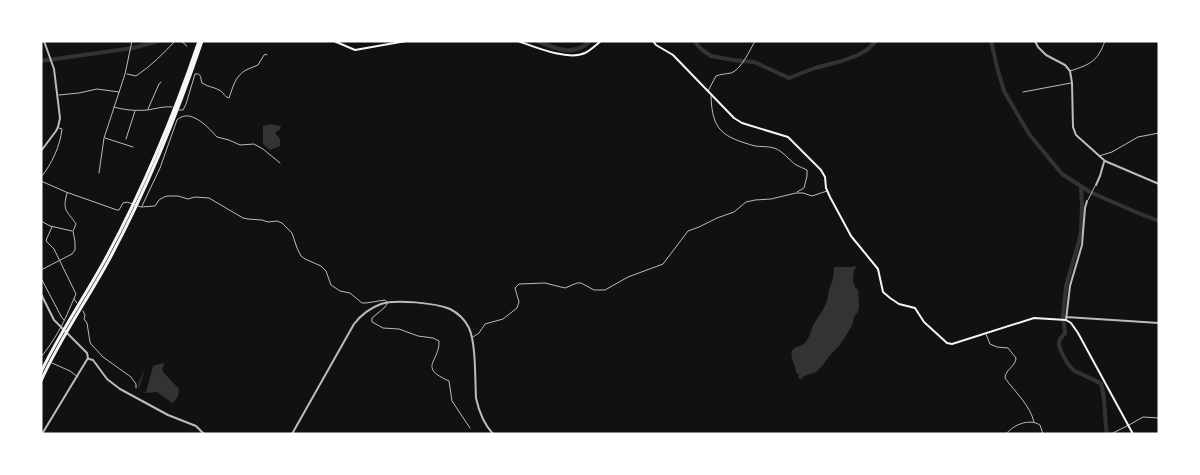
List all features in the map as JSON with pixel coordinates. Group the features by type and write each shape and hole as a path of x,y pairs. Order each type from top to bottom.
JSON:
{"highway":[{"path":"41,372 107,256 132,207 170,119 200,41"},
{"path":"41,381 57,349 110,257 138,202 174,118 200,41"}],"main road":[{"path":"334,41 355,50 406,41"},
{"path":"518,41 551,52 574,56 583,54 601,41"},
{"path":"652,41 673,55 737,120 791,139 822,170 827,191 851,236 876,266 883,292 890,298 899,304 915,308 924,322 947,343 954,346 986,333 1034,318 1064,318 1074,327 1133,434"}],"street":[{"path":"41,151 58,127 60,118 53,63 44,41"},
{"path":"99,173 104,138 120,92 132,41"},
{"path":"125,74 136,76 144,71 174,41"},
{"path":"181,41 187,46"},
{"path":"708,92 716,76 734,72 742,64 755,41"},
{"path":"1035,41 1046,55 1065,64 1070,71 1074,132 1079,139 1105,161 1159,184"},
{"path":"1070,71 1086,66 1094,61 1106,41"},
{"path":"179,110 183,110 186,104 195,74 201,76 202,83 219,90 224,96 229,98 234,83 240,74 247,69 258,66 264,55 267,55"},
{"path":"148,110 161,82"},
{"path":"1023,92 1072,83"},
{"path":"58,95 97,89 120,92"},
{"path":"711,95 714,120 724,133 734,139 757,146 774,148 795,164 807,170 804,188 796,193"},
{"path":"114,107 130,111 172,107"},
{"path":"126,139 136,110"},
{"path":"142,207 162,162 177,120 182,117 199,119 221,139 240,145 254,144 280,163"},
{"path":"41,177 52,160 61,134 62,129 58,127"},
{"path":"1099,156 1112,152 1138,137 1159,133"},
{"path":"104,138 133,147"},
{"path":"1105,161 1085,208 1082,245 1070,286 1064,318 1159,323"},
{"path":"41,181 67,193 119,210 123,203 127,202 142,207 155,206 159,200 168,196 188,199 195,197 209,198 242,218 282,223 292,233 301,256 321,266 326,271 331,285 340,291 350,293 362,303 385,300 387,302 405,302 449,309 462,319 469,328 472,337 476,398 480,415 493,434"},
{"path":"472,337 479,333 485,324 503,319 517,308 519,302 515,288 519,284 545,283 565,288 581,283 594,290 605,290 628,277 663,264 684,234 691,229 734,212 749,201 771,199 796,193 812,196 827,191"},
{"path":"41,270 72,254 75,250 73,231 76,224 65,210 67,193"},
{"path":"41,221 52,227 73,231"},
{"path":"52,227 46,241 54,249 76,294 58,334 41,357 78,377"},
{"path":"41,278 64,320"},
{"path":"41,294 54,320 87,353 88,358 42,434"},
{"path":"74,298 77,303"},
{"path":"387,302 384,308 372,318 372,322 383,328 399,329 439,341 438,350 433,359 433,369 437,375 450,381 452,401 470,428"},
{"path":"292,434 354,324 370,309 387,302"},
{"path":"82,311 85,315 84,319 87,323 90,342 103,357 131,376 136,384 136,388"},
{"path":"986,333 990,344 1008,348 1016,358 1016,361 1005,374 1005,378 1032,414 1034,422"},
{"path":"88,358 93,360 107,379 120,389 168,415 196,426 204,434"},
{"path":"1111,434 1143,417 1159,418"},
{"path":"1006,434 1014,426 1034,422 1040,425 1043,434"}],"shaded area":[{"path":"270,124 281,127 275,133 280,139 280,146 270,150 263,144 263,126"},
{"path":"855,266 853,281 858,290 859,305 852,326 840,345 816,372 801,379 798,378 799,374 796,373 791,354 794,348 805,343 827,301 834,267"},
{"path":"163,363 162,370 179,389 178,396 173,403 157,392 145,393 139,390 146,392 153,366"},
{"path":"142,371 144,372 139,390 138,385"}],"waterway":[{"path":"41,61 133,48 158,41"},
{"path":"537,41 565,50 578,49 590,41"},
{"path":"694,41 711,56 754,62 789,78 858,55 876,41"},
{"path":"991,41 1004,91 1029,134 1062,174 1090,192 1159,221"},
{"path":"1081,186 1081,232 1066,286 1063,316 1065,333 1060,339 1059,346 1067,363 1073,369 1101,384 1104,395 1107,434"}]}
